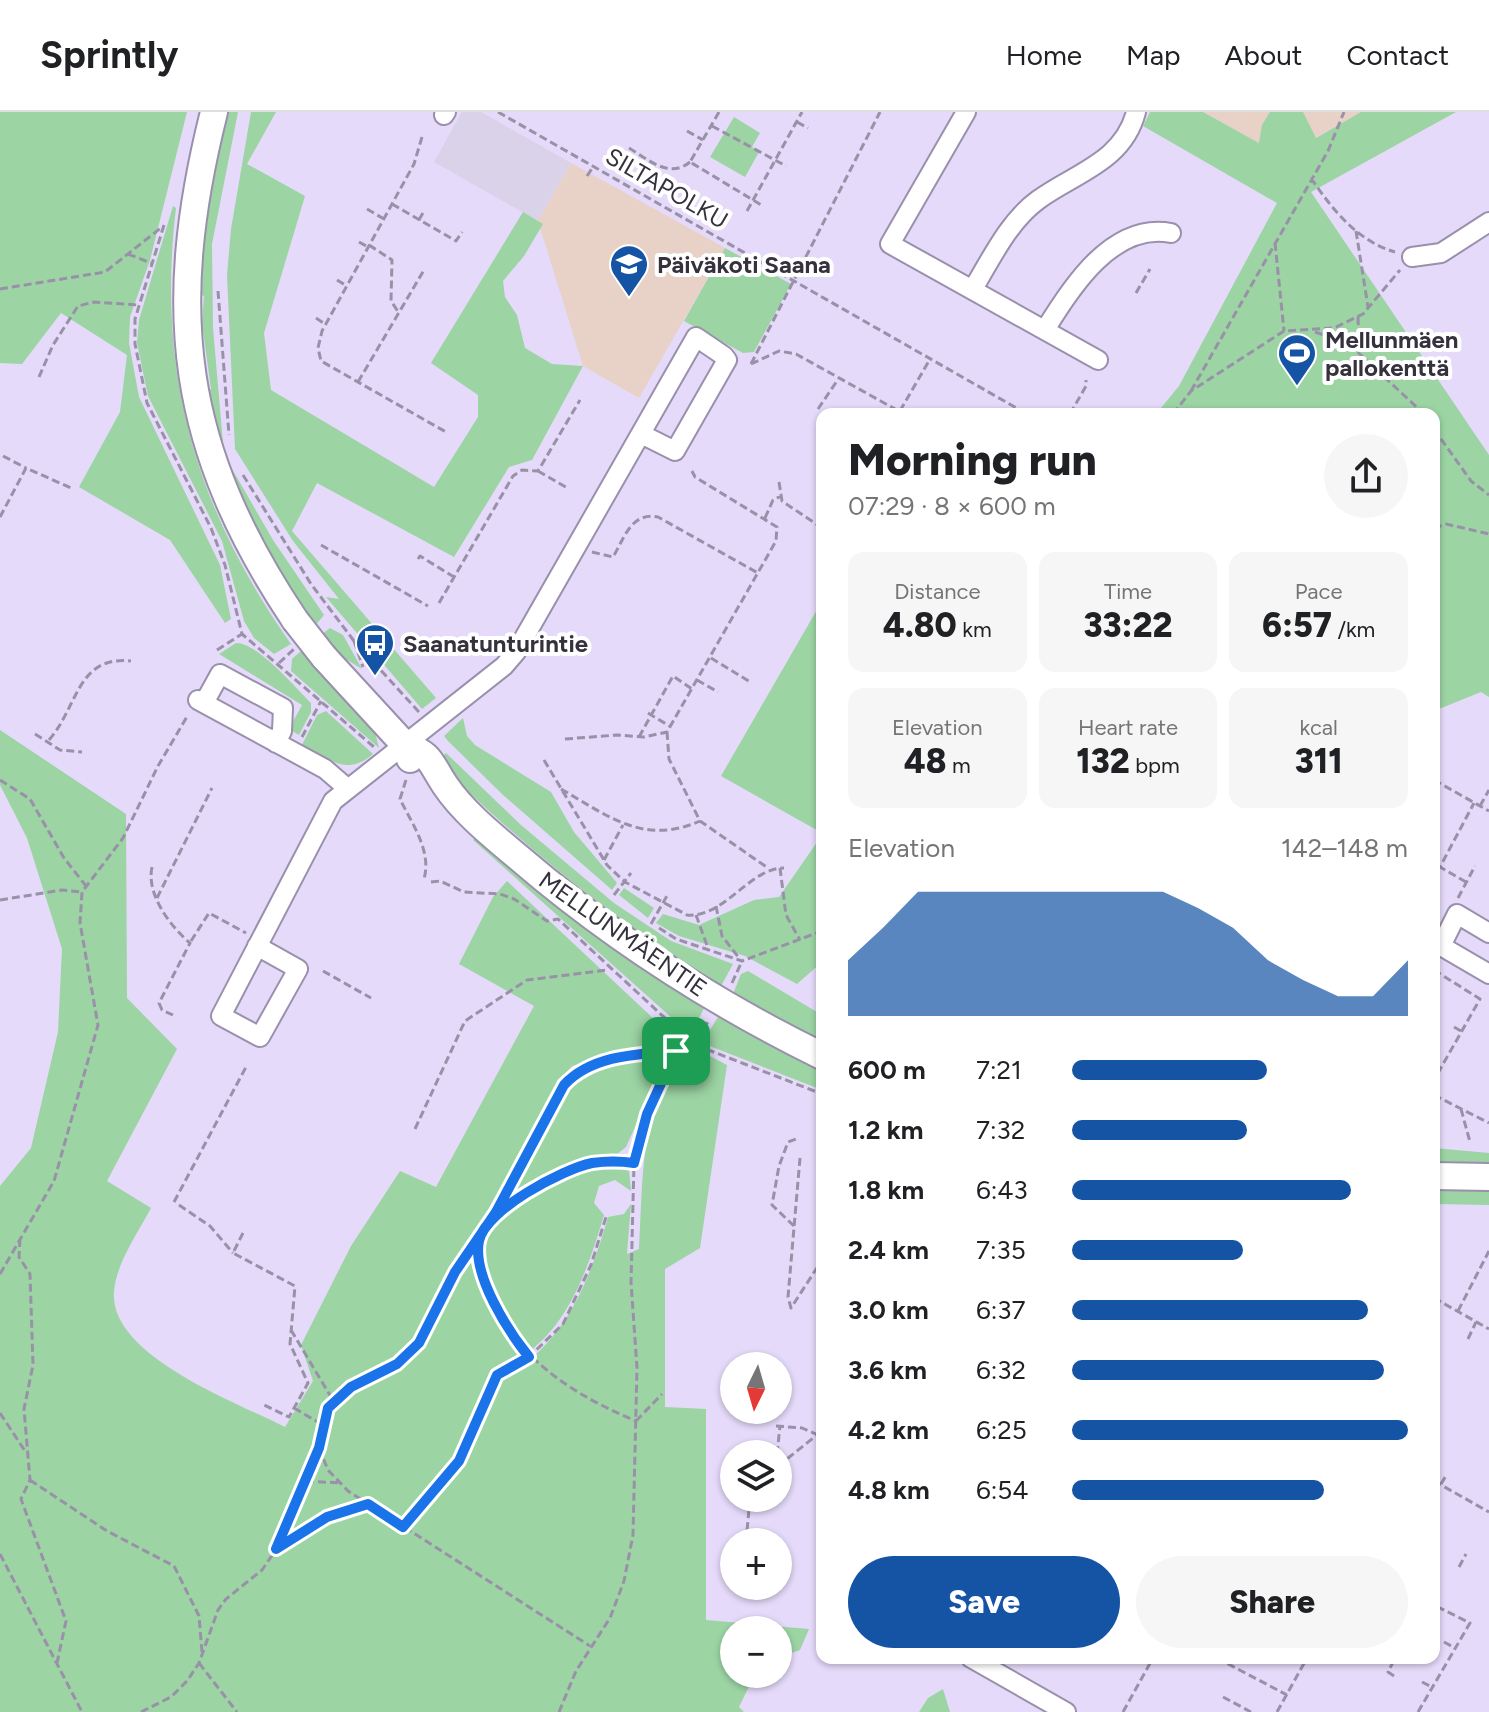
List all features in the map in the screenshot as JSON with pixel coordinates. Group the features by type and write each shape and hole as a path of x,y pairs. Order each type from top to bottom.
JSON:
{"main road":[{"name":"MELLUNMÄENTIE","path":"214,112 195,190 188,245 186,316 196,396 218,481 267,578 324,657 404,744 418,770 444,784 517,856 625,941 729,1007 816,1053"},
{"path":"1440,1176 1489,1177"}],"street":[{"path":"966,112 890,244 1098,360"},
{"path":"973,289 1018,220 1038,200 1099,165 1124,139 1136,112"},
{"path":"1412,257 1441,253 1489,222"},
{"path":"1045,330 1067,295 1103,256 1136,233 1152,229 1171,233"},
{"path":"259,943 298,969 260,1037 221,1016 259,943 333,801 504,666 516,652 696,337 724,356 726,362 675,451 641,434"},
{"path":"276,743 282,731 283,708 220,674 201,701 276,743 325,769 347,788"},
{"path":"1489,933 1457,914 1441,946 1489,974"},
{"path":"982,1664 1066,1712"}],"path":[{"name":"SILTAPOLKU","path":"498,112 1016,408"},
{"path":"629,148 666,169 682,169 690,162 719,112"},
{"path":"747,211 802,112"},
{"path":"880,112 751,364 779,351 796,354 893,408"},
{"path":"1178,408 1191,391 1328,151 1344,112"},
{"path":"797,122 808,128"},
{"path":"711,125 786,166"},
{"path":"687,131 703,140"},
{"path":"422,137 414,164 325,324 318,348 319,358 446,432"},
{"path":"690,162 763,206"},
{"path":"587,176 593,167"},
{"path":"1191,391 1284,331 1334,328 1358,317 1412,257 1389,251 1356,231 1333,210 1311,178"},
{"path":"392,204 456,241 462,232"},
{"path":"367,209 384,219"},
{"path":"419,220 424,211"},
{"path":"0,289 96,275 164,225"},
{"path":"1356,231 1368,308"},
{"path":"359,242 392,260 391,301 399,313"},
{"path":"1275,242 1284,331"},
{"path":"128,254 152,264"},
{"path":"1136,293 1150,269"},
{"path":"358,382 424,270"},
{"path":"337,280 347,286"},
{"path":"218,291 229,440"},
{"path":"39,377 53,345 78,306 94,302 138,305"},
{"path":"1358,317 1359,352"},
{"path":"316,318 325,324"},
{"path":"1311,331 1348,343 1418,408"},
{"path":"905,408 930,359"},
{"path":"819,408 839,378"},
{"path":"1073,408 1086,386 1086,380"},
{"path":"538,471 580,400"},
{"path":"1440,437 1471,481 1489,495"},
{"path":"3,456 71,488"},
{"path":"0,517 26,468"},
{"path":"439,603 513,476 522,470 538,471 569,489"},
{"path":"565,739 639,737 667,732 779,532 765,518 695,477 692,471"},
{"path":"243,475 311,584 354,641 422,715"},
{"path":"779,482 785,505 816,524"},
{"path":"765,518 773,500 781,496"},
{"path":"589,552 613,557 635,520 647,515 658,517 758,573"},
{"path":"1440,526 1446,524 1489,534"},
{"path":"321,545 428,606"},
{"path":"418,559 420,556 454,577"},
{"path":"328,621 336,614"},
{"path":"217,650 242,634"},
{"path":"354,641 364,669"},
{"path":"279,663 297,647"},
{"path":"710,658 752,683"},
{"path":"49,740 94,666 113,659 131,661"},
{"path":"639,737 672,675 692,689"},
{"path":"697,680 718,692"},
{"path":"0,1274 54,1181 98,1025 80,923 82,892 123,838 158,766 201,701"},
{"path":"300,739 321,701"},
{"path":"650,714 671,727"},
{"path":"667,732 669,759 700,821 769,869"},
{"path":"35,734 49,740 60,750 82,752"},
{"path":"544,760 604,860 625,882 663,904 687,915 696,915 716,906 769,869 782,868 786,915 800,940"},
{"path":"0,780 30,799 64,858 86,886"},
{"path":"406,780 400,799 418,830 428,864 424,879"},
{"path":"1440,783 1489,811"},
{"path":"558,787 636,830 671,829 700,821"},
{"path":"157,898 212,788"},
{"path":"1480,806 1489,790"},
{"path":"1466,882 1440,867 1474,803"},
{"path":"604,860 623,825"},
{"path":"1458,898 1475,866"},
{"path":"152,867 149,880 157,898 174,930 190,943"},
{"path":"614,895 631,873"},
{"path":"431,882 440,881 464,892 500,894 514,899 547,921 558,919 609,970 693,1044 816,1092"},
{"path":"0,900 62,890 82,892"},
{"path":"651,924 668,894"},
{"path":"716,906 722,936 742,961"},
{"path":"173,1015 162,1010 159,1003 209,913 259,943"},
{"path":"696,915 709,951"},
{"path":"659,928 676,939 742,961 816,933"},
{"path":"730,987 742,961"},
{"path":"415,1129 465,1021 527,980 609,970"},
{"path":"323,971 371,998"},
{"path":"1440,973 1479,995 1480,999 1441,1067"},
{"path":"141,1712 171,1697 199,1663 218,1610 226,1599 262,1570 276,1549 319,1448 321,1424 334,1402 351,1387 397,1364 419,1343 455,1272 496,1212 564,1085 575,1073 609,1059 676,1051 693,1044 711,1017"},
{"path":"1454,1027 1461,1031"},
{"path":"559,1712 591,1646 610,1618 624,1581 633,1535 636,1421 631,1282 634,1163 647,1114 676,1051"},
{"path":"174,1202 246,1067"},
{"path":"1440,1098 1489,1123"},
{"path":"1461,1109 1470,1142"},
{"path":"794,1226 772,1205 779,1166 788,1142 796,1139"},
{"path":"800,1158 788,1297 791,1308 816,1269"},
{"path":"496,1212 567,1171 590,1164 634,1163"},
{"path":"179,1205 210,1226 233,1253 295,1286 290,1344 308,1383 289,1417 262,1404"},
{"path":"403,1527 459,1461 497,1375 529,1357 563,1324 591,1265 606,1217"},
{"path":"233,1253 243,1233"},
{"path":"20,1239 19,1257 30,1274 33,1365 24,1409 30,1480 21,1499 66,1621 57,1663"},
{"path":"479,1240 480,1262 502,1319 529,1357 575,1391 636,1421"},
{"path":"1458,1311 1489,1251"},
{"path":"1440,1301 1489,1329"},
{"path":"1468,1339 1476,1322"},
{"path":"291,1330 334,1402"},
{"path":"636,1421 662,1394"},
{"path":"294,1408 321,1424"},
{"path":"0,1413 27,1454"},
{"path":"778,1440 778,1426 816,1432"},
{"path":"792,1455 816,1436"},
{"path":"319,1448 328,1470 368,1504 591,1646"},
{"path":"1447,1474 1441,1485 1487,1511 1489,1501"},
{"path":"30,1480 107,1531 174,1566 199,1616 202,1655"},
{"path":"306,1481 341,1483"},
{"path":"276,1549 327,1517 368,1504"},
{"path":"0,1554 82,1712"},
{"path":"1459,1567 1466,1554"},
{"path":"1418,1712 1470,1623 1440,1608"},
{"path":"1444,1642 1455,1649"},
{"path":"199,1663 237,1712"},
{"path":"1123,1712 1150,1664"},
{"path":"1228,1664 1287,1695"},
{"path":"1277,1712 1304,1664"},
{"path":"1392,1664 1388,1672 1394,1676"},
{"path":"1251,1676 1255,1668"},
{"path":"1422,1682 1433,1687"},
{"path":"1223,1697 1251,1712"}],"shaded area":[{"path":"462,112 481,112 571,163 538,221 434,162"},
{"path":"1203,112 1361,112 1283,156"},
{"name":"Päiväkoti Saana","path":"571,163 725,248 639,398 583,366 538,221"}],"green space":[{"path":"0,112 187,112 150,260 130,317 129,343 139,397 220,565 231,619 225,623 170,540 79,487 120,412 127,355 61,313 22,364 0,363"},
{"path":"225,112 238,112 212,244 213,328 224,455 273,540 324,615 315,626 275,575 245,516 223,454 206,391 211,389 202,323 204,296 197,293 196,270 204,201"},
{"path":"251,112 276,112 247,164 305,196 264,333 271,390 434,487 478,417 478,395 431,363 523,212 543,224 524,256 503,281 505,297 517,315 525,348 552,364 583,366 532,460 509,467 454,557 317,483 292,531 436,698 422,709 326,597 339,599 293,541 235,449 227,275 231,229"},
{"path":"1150,112 1203,112 1259,143 1262,125 1270,112 1303,112 1316,138 1361,112 1456,112 1311,192 1489,455 1489,697 1481,692 1440,709 1440,408 1161,408 1179,386 1277,203 1143,126"},
{"path":"734,117 760,133 752,147 759,152 745,177 710,157"},
{"path":"173,206 176,208 171,268 172,326 190,437 230,542 291,644 274,654 254,638 244,621 222,541 148,396 137,343 139,320"},
{"path":"725,248 791,284 754,352 743,353 684,321"},
{"path":"816,611 816,830 721,776"},
{"path":"330,628 343,635 362,669 336,653 321,635"},
{"path":"236,643 255,650 265,658 311,703 311,712 299,735 289,729 302,705 219,654"},
{"path":"301,651 374,728 379,748 291,671 292,659"},
{"path":"326,711 373,754 363,761 346,765 302,745 317,715"},
{"path":"463,718 467,736 475,745 551,792 574,832 617,883 612,890 503,795 448,741 444,736"},
{"path":"0,730 126,814 127,998 177,1049 107,1181 151,1208 119,1270 114,1292 118,1315 132,1337 154,1357 209,1391 285,1427 313,1381 301,1345 351,1246 400,1171 436,1187 534,1006 459,964 493,897 507,881 672,1036 727,1065 700,1248 665,1269 665,1407 706,1409 706,1620 720,1621 720,1688 748,1688 739,1707 744,1712 0,1712 0,1186 31,1148 58,1032 62,949 27,838 0,785","holes":["672,1046 681,1056 657,1100 646,1148 639,1249 627,1254 631,1204 624,1214 608,1217 578,1298 554,1335 523,1365 482,1291 472,1237 533,1133 557,1084 572,1066 632,1048"]},
{"path":"446,753 521,825 614,903 671,941 733,964 721,986 643,935 538,854 437,762"},
{"path":"475,838 575,920 704,1008 691,1035 473,840"},
{"path":"816,844 816,967 797,984 745,956 679,936 656,923 663,914 699,925 754,900 779,897"},
{"path":"624,888 654,908 648,918 619,895"},
{"path":"748,971 816,1011 816,1038 733,994 741,974"},
{"path":"718,1017 816,1067 816,1088 702,1043"},
{"path":"667,1056 626,1147 616,1155 571,1163 502,1204 573,1080 582,1072 602,1064"},
{"path":"1440,1149 1489,1153 1489,1164 1440,1163"},
{"path":"610,1165 629,1170 631,1191 615,1180 599,1186 594,1203 604,1215 585,1271 557,1323 530,1351 504,1312 485,1264 483,1239 497,1215 567,1175"},
{"path":"1489,1190 1489,1205 1440,1204 1440,1191"},
{"path":"792,1628 809,1629 800,1650 792,1653"},
{"path":"943,1689 950,1712 919,1712 928,1698"}],"place":[{"name":"Päiväkoti Saana","path":"629,298"},
{"name":"Mellunmäen pallokenttä","path":"1297,387"},
{"name":"Saanatunturintie","path":"375,677"}],"route":[{"path":"676,1051 609,1059 575,1073 564,1085 496,1212 455,1272 419,1343 397,1364 351,1387 328,1408 321,1424 319,1448 276,1549 292,1542 327,1517 368,1504 403,1527 459,1461 497,1375 529,1357 502,1319 488,1287 480,1262 479,1240 496,1212 567,1171 590,1164 634,1163 647,1114 676,1051"}]}
